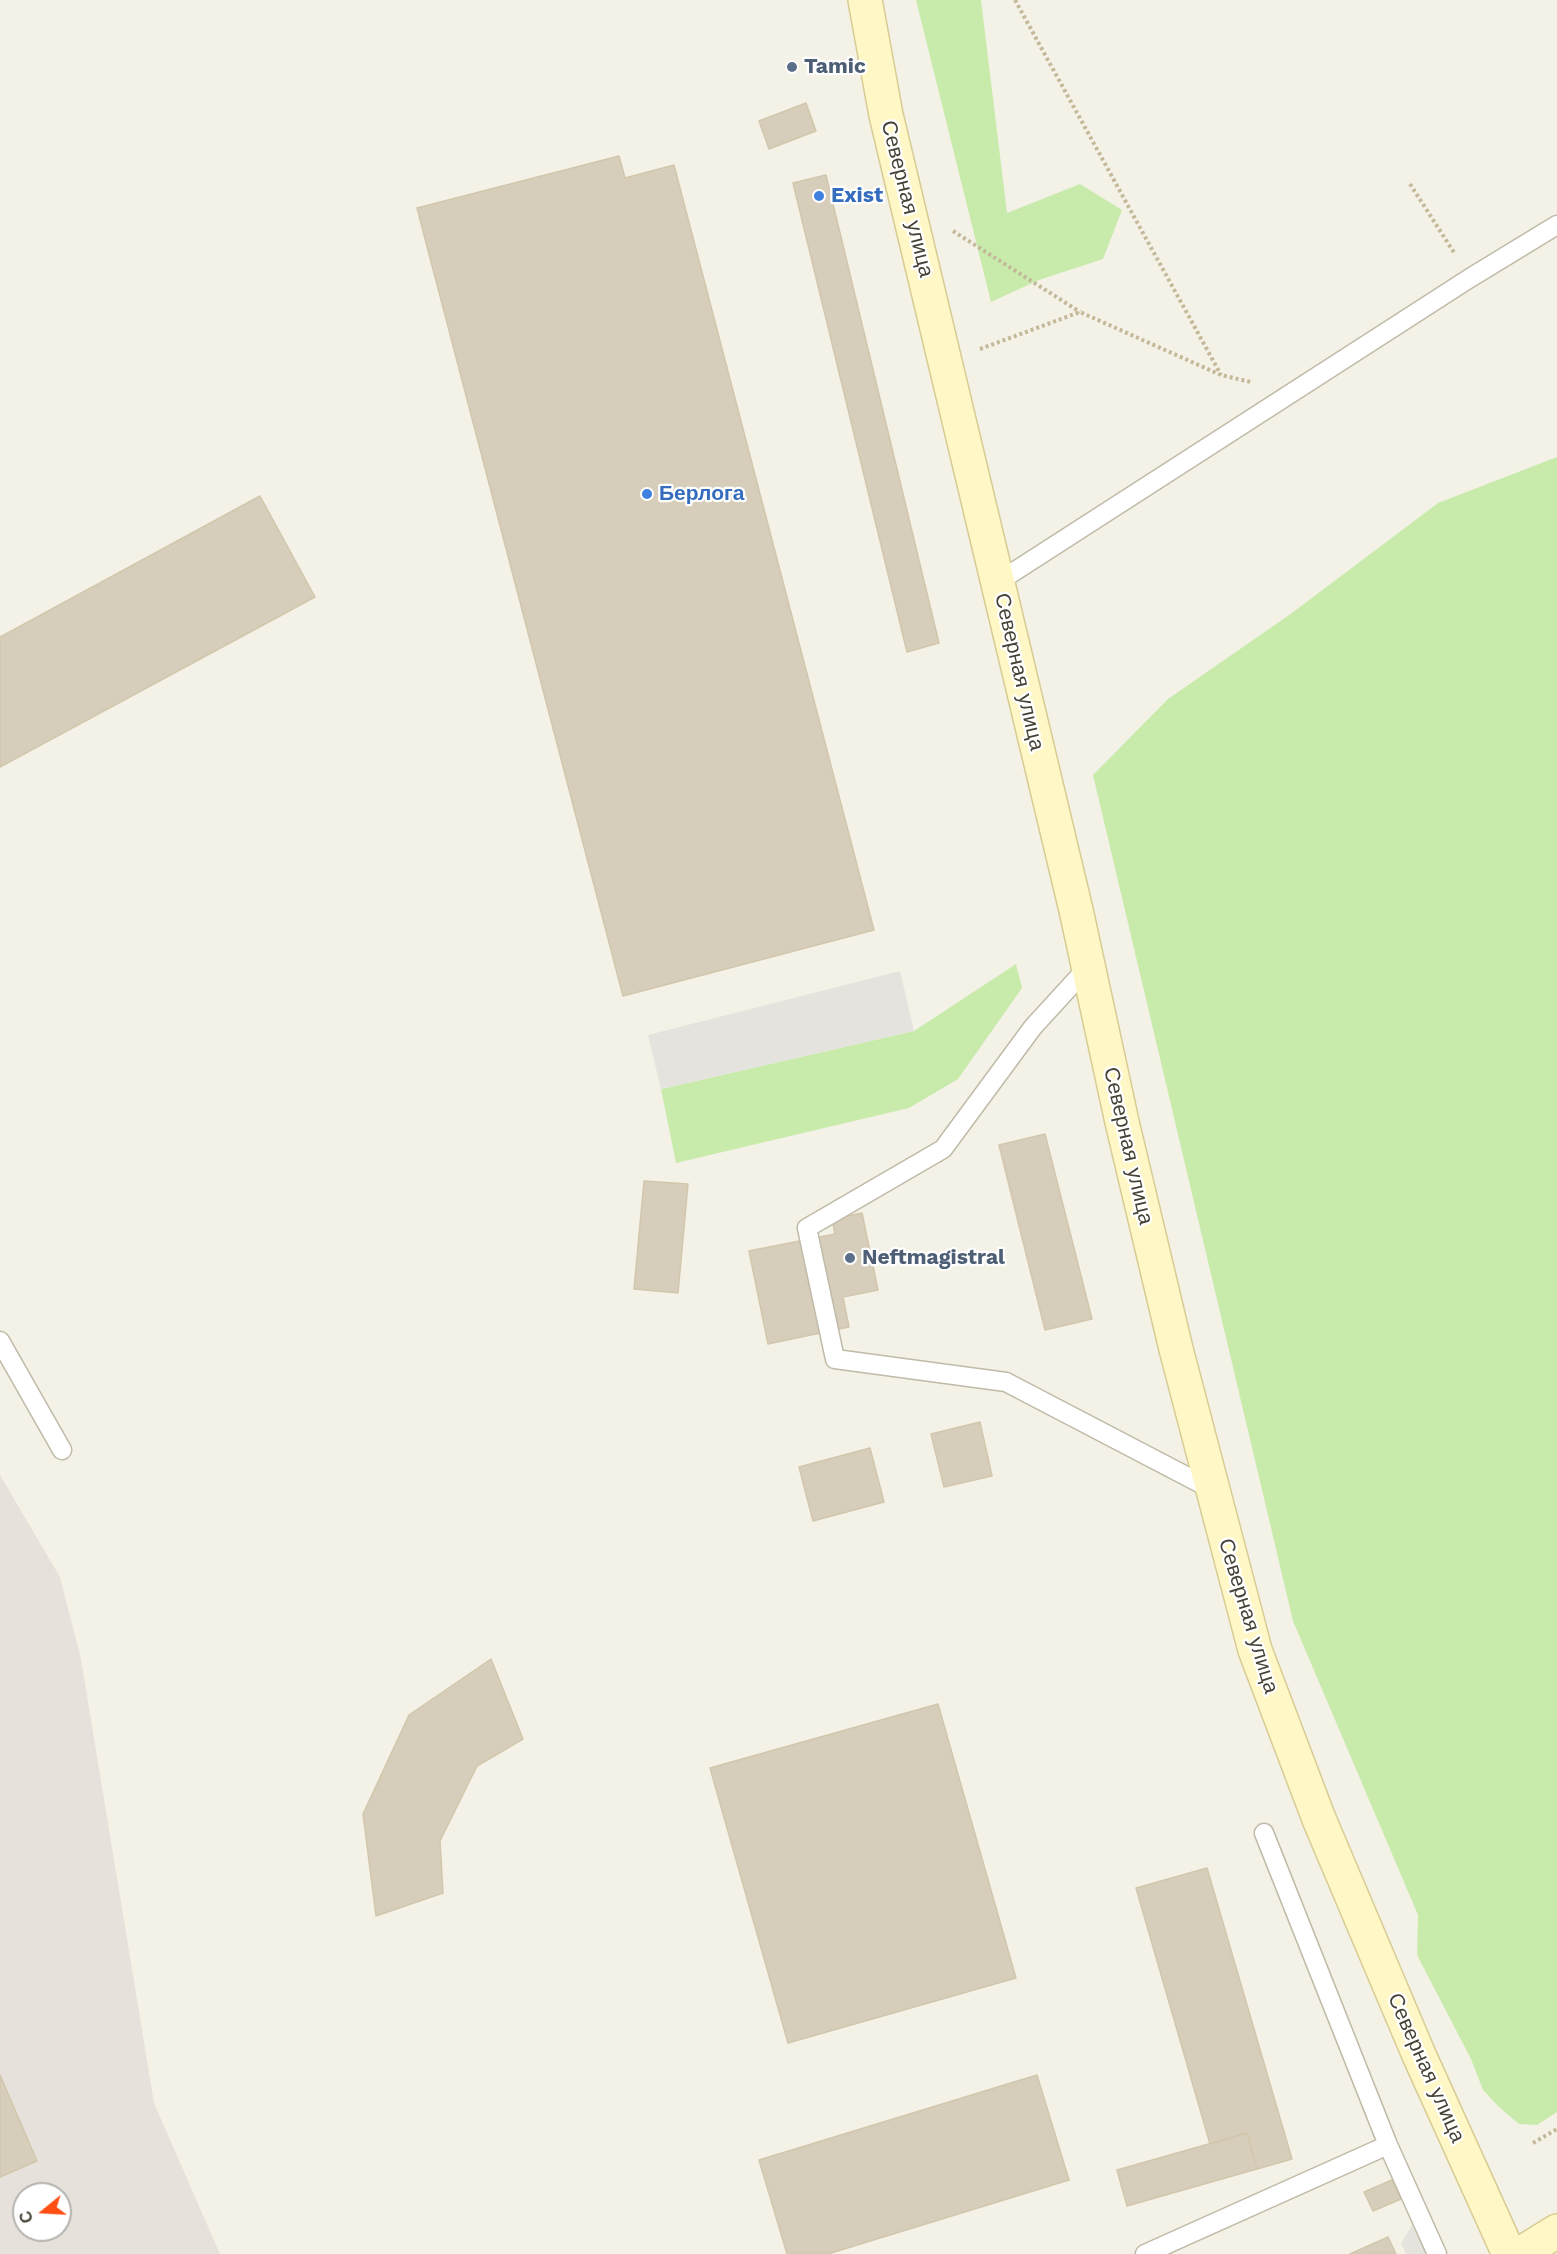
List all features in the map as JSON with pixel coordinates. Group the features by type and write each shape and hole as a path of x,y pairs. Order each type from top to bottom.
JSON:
{"main road":[{"name":"Северная улица","path":"865,0 886,115 1076,910 1087,968 1170,1327 1255,1650 1319,1819 1419,2055 1509,2254"},
{"path":"1520,2254 1557,2231"}],"lane":[{"path":"998,582 1470,278 1557,225"},
{"path":"1087,968 1033,1027 943,1149 807,1228 835,1359 1006,1382 1211,1489"},
{"path":"0,1341 62,1450"},
{"path":"1263,1833 1388,2145 1437,2254"},
{"path":"1145,2254 1388,2145"}],"path":[{"path":"1015,0 1221,375"},
{"path":"1410,184 1470,278"},
{"path":"908,205 938,221 1080,312 1221,375 1296,392"},
{"path":"946,362 1080,312"},
{"path":"1533,2143 1557,2128"}],"shaded area":[{"path":"900,971 914,1031 661,1089 648,1035"},
{"path":"0,1475 60,1577 81,1659 154,2103 220,2254 0,2254"},
{"path":"1414,2222 1429,2254 1406,2254 1401,2243"}],"green space":[{"path":"916,0 981,0 1007,213 1080,184 1122,210 1103,259 1039,280 991,302"},
{"path":"1557,457 1557,2112 1537,2125 1519,2124 1483,2090 1471,2059 1417,1955 1418,1915 1293,1621 1093,775 1168,699 1292,613 1438,503"},
{"path":"1016,964 1022,988 958,1079 909,1108 676,1163 661,1089 914,1031"}],"building":[{"path":"806,103 816,131 769,149 759,121"},
{"path":"619,156 625,178 674,165 874,930 623,996 417,208"},
{"path":"826,175 939,643 907,652 793,183"},
{"path":"260,496 315,597 0,767 0,637"},
{"path":"1045,1134 1092,1319 1045,1330 999,1145"},
{"path":"644,1181 688,1184 678,1293 634,1289"},
{"path":"862,1213 878,1290 843,1297 849,1327 768,1344 749,1251 835,1234 832,1219"},
{"path":"980,1422 992,1476 944,1487 931,1434"},
{"path":"870,1448 884,1502 813,1521 799,1467"},
{"path":"491,1659 523,1739 477,1766 440,1841 443,1893 376,1916 363,1814 409,1715"},
{"path":"938,1704 1016,1978 788,2043 710,1768"},
{"path":"1207,1868 1292,2159 1257,2169 1247,2133 1210,2144 1136,1888"},
{"path":"0,2075 37,2161 0,2177"},
{"path":"1037,2075 1069,2180 828,2254 787,2254 759,2160"},
{"path":"1247,2133 1257,2169 1127,2206 1117,2170"},
{"path":"1392,2180 1401,2199 1373,2211 1364,2192"},
{"path":"1388,2237 1396,2254 1350,2254"}],"place":[{"name":"Tamic","path":"792,67"},
{"name":"Exist","path":"819,196"},
{"name":"Берлога","path":"647,494"},
{"name":"Neftmagistral","path":"850,1258"}]}
